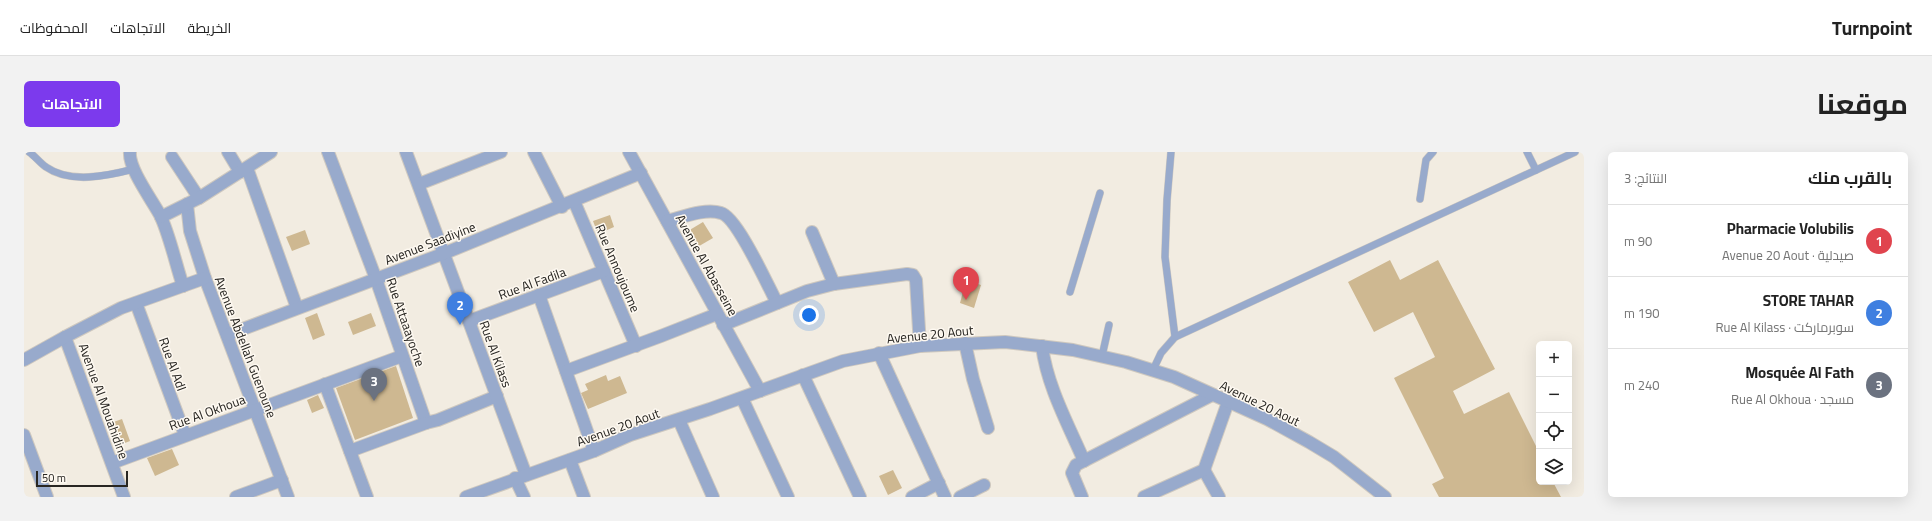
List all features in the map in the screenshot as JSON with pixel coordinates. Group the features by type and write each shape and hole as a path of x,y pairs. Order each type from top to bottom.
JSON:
{"street":[{"path":"130,152 130,161 161,217 183,286"},
{"path":"228,152 243,170 297,308"},
{"path":"161,217 199,198 271,152"},
{"name":"Rue Attaaayoche","path":"328,152 376,279 426,423"},
{"name":"Rue Al Kilass","path":"406,152 445,253 497,396 521,477 524,497"},
{"path":"419,184 501,152"},
{"path":"534,152 562,206"},
{"name":"Avenue Al Abasseine","path":"629,152 716,314 760,391"},
{"path":"172,157 199,198"},
{"name":"Avenue Saadiyine","path":"227,336 297,308 445,253 641,173"},
{"name":"Rue Annoujoume","path":"574,201 636,346"},
{"name":"Avenue Abdellah Guenoune","path":"187,204 190,231 205,278 288,497"},
{"path":"667,221 704,212 716,212 728,217 744,239 777,304"},
{"path":"812,232 834,284"},
{"name":"Rue Al Fadila","path":"470,321 604,271"},
{"path":"723,325 807,292 834,284 907,274 913,275 916,280 920,346"},
{"path":"24,360 101,318 136,303 205,278"},
{"path":"538,295 594,451"},
{"name":"Rue Al Adl","path":"136,303 185,435"},
{"path":"566,371 636,346 716,314"},
{"name":"Avenue Al Mouahidine","path":"65,337 124,497"},
{"name":"Avenue 20 Aout","path":"466,497 484,494 521,477 594,451 630,435 679,420 843,361 920,346 1005,342 1072,350 1102,356 1153,370 1267,419 1334,457 1385,497"},
{"path":"965,343 973,379 988,428"},
{"path":"1042,346 1044,363 1052,386 1084,461"},
{"path":"879,353 945,497"},
{"name":"Rue Al Okhoua","path":"112,463 402,356"},
{"path":"804,374 860,497"},
{"path":"326,384 367,497"},
{"path":"1082,497 1072,473 1074,468 1084,461 1212,395"},
{"path":"350,451 438,420 497,396"},
{"path":"742,398 788,497"},
{"path":"1144,497 1204,470 1228,402"},
{"path":"679,420 713,497"},
{"path":"24,435 47,497"},
{"path":"570,460 584,497"},
{"path":"1204,470 1219,497"},
{"path":"236,497 282,480"},
{"path":"912,497 939,483"},
{"path":"960,497 984,485"}],"lane":[{"path":"30,152 46,167 57,172 76,176 93,177 134,169"},
{"path":"1171,152 1166,215 1165,257 1175,337"},
{"path":"1420,199 1426,160 1433,152"},
{"path":"1527,152 1536,170"},
{"path":"1153,370 1161,353 1175,337 1575,152"},
{"path":"1070,292 1100,193"},
{"path":"1102,356 1109,325"}],"building":[{"path":"610,215 614,227 598,234 593,221"},
{"path":"703,222 713,238 694,249 683,234"},
{"path":"305,230 310,244 292,251 286,237"},
{"path":"1390,260 1400,280 1438,260 1495,369 1453,391 1464,414 1509,392 1536,446 1536,485 1555,485 1561,497 1439,497 1432,484 1444,478 1394,378 1435,357 1413,312 1374,332 1348,282"},
{"path":"966,280 981,285 974,308 960,303"},
{"path":"317,313 325,335 313,340 305,318"},
{"path":"371,313 376,326 353,335 348,322"},
{"path":"396,366 413,418 355,440 336,388"},
{"path":"606,375 608,381 620,376 627,393 588,409 581,393 588,390 585,384"},
{"path":"318,395 324,408 312,413 307,400"},
{"path":"122,419 130,441 117,446 108,424"},
{"path":"172,449 179,465 155,476 147,458"},
{"path":"893,470 902,488 888,495 879,476"}],"place":[{"name":"Pharmacie Volubilis","path":"966,300"},
{"name":"STORE TAHAR","path":"460,325"},
{"name":"Mosquée Al Fath","path":"374,401"}]}
